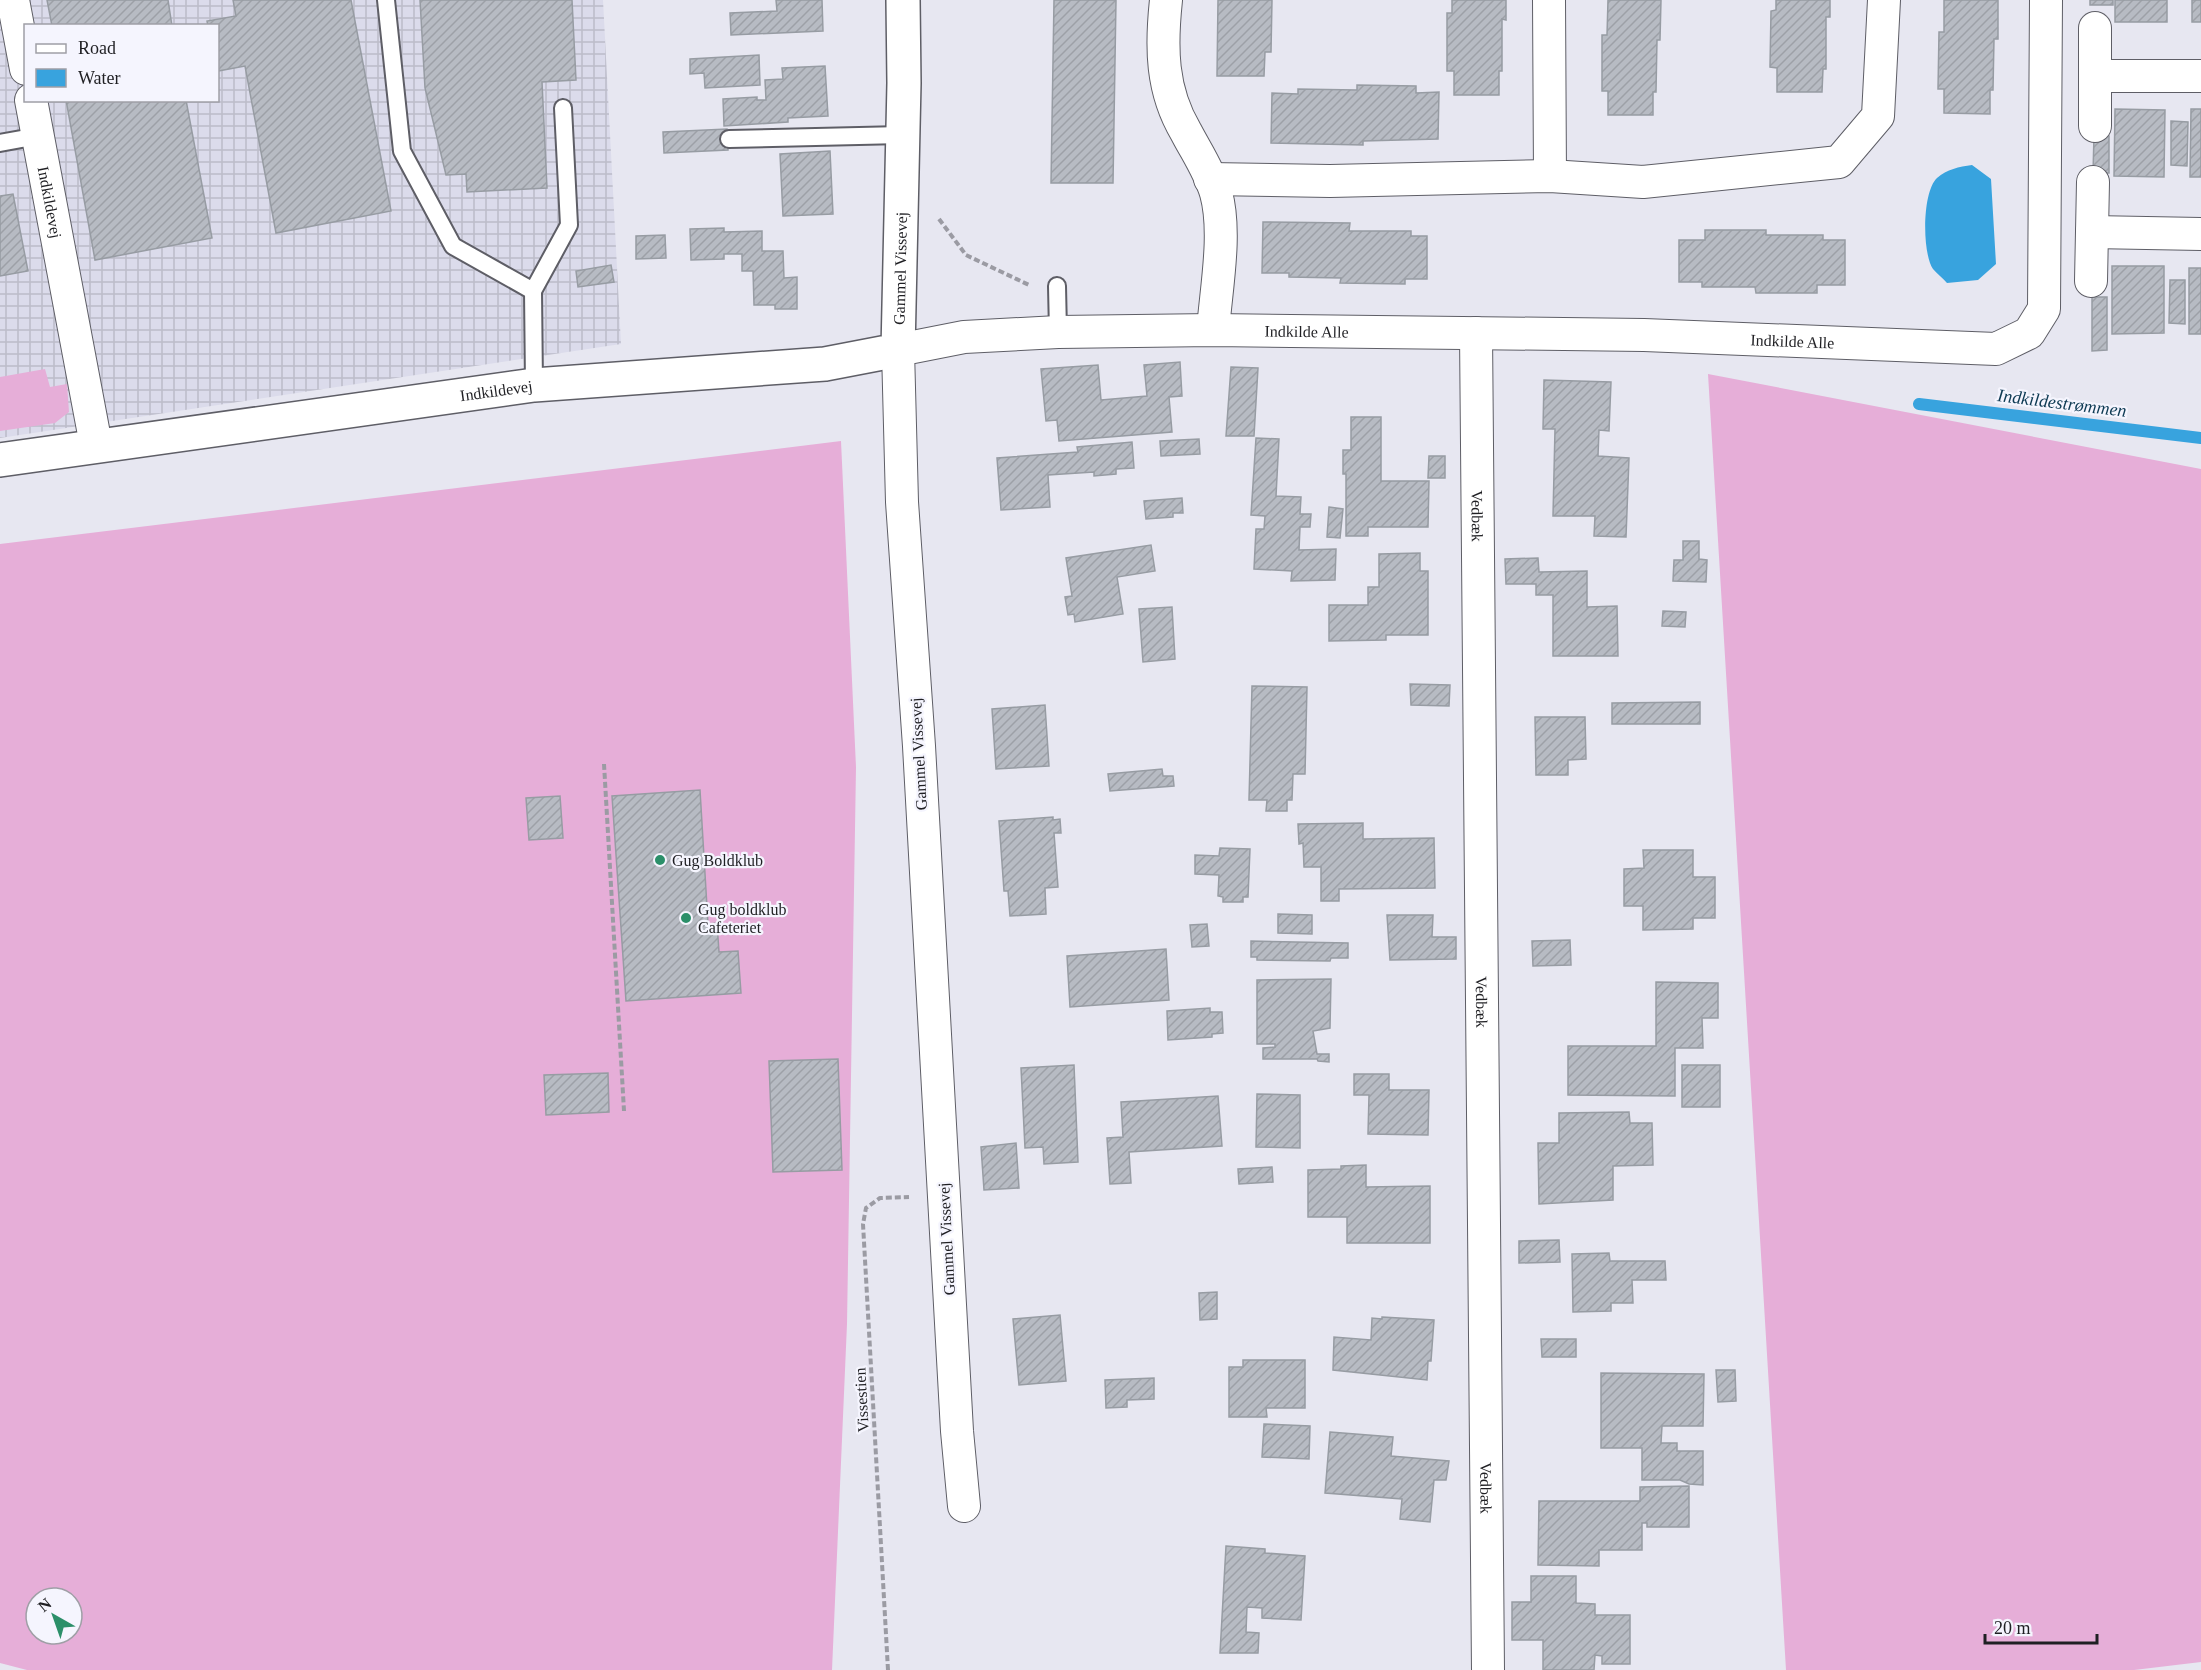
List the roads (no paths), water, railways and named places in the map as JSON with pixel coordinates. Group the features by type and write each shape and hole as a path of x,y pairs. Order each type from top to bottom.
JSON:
{"street":[{"path":"13,0 24,58"},
{"name":"Gammel Vissevej","path":"903,0 898,350 902,502 919,746 957,1431 964,1506"},
{"path":"1166,0 1162,40 1165,82 1185,131 1202,157 1216,195 1220,232 1213,330"},
{"path":"1549,0 1550,176"},
{"path":"1210,178 1330,181 1550,176 1642,182 1839,162 1878,116 1884,0"},
{"name":"Indkilde Alle","path":"898,350 1058,318 1213,330 1644,335 1996,349 2029,333 2044,309 2046,0"},
{"path":"2095,28 2095,126"},
{"path":"2095,76 2201,76"},
{"name":"Indkildevej","path":"31,102 96,445"},
{"path":"2091,281 2093,182"},
{"path":"2092,232 2201,234"},
{"name":"Vedbæk","path":"1476,333 1488,1670"},
{"name":"Indkildevej","path":"0,460 534,385 825,364 898,350"}],"lane":[{"path":"386,0 402,151 453,246 533,291"},
{"path":"534,385 533,291 569,225 563,108"},
{"path":"729,139 902,135"},
{"path":"0,143 38,136"},
{"path":"1057,286 1058,318"}],"water":[{"path":"1972,165 1991,179 1996,264 1978,280 1947,283 1933,269 1929,261 1925,237 1928,196 1932,185 1945,172"}],"waterway":[{"name":"Indkildestrømmen","path":"1919,404 2201,438"}],"place":[{"name":"Gug Boldklub","path":"660,860"},
{"name":"Gug boldklub Cafeteriet","path":"686,918"}]}
